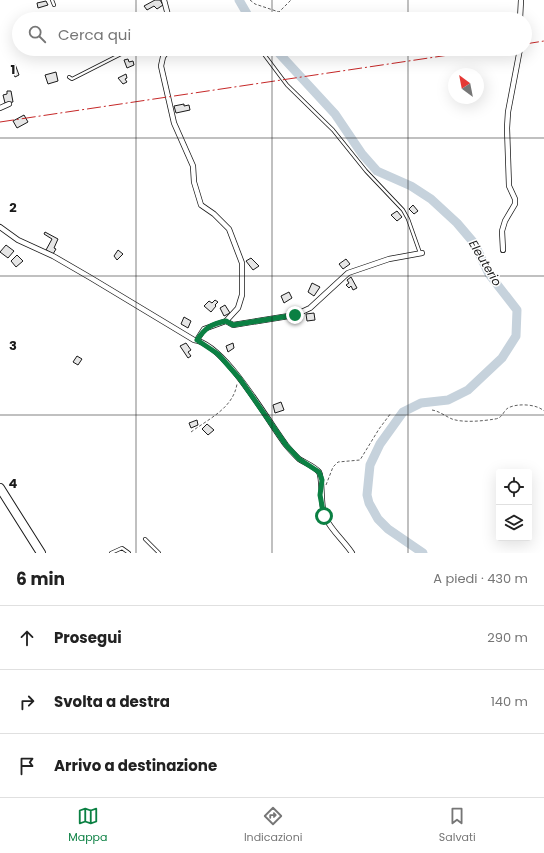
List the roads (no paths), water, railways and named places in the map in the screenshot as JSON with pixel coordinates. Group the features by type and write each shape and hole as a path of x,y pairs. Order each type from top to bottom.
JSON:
{"main road":[{"path":"1,490 41,553"}],"street":[{"path":"164,0 167,12"},
{"path":"520,12 521,0"},
{"path":"164,56 161,66 174,123 193,166 194,182 199,200 201,205 214,214 229,229 242,263 242,295 238,308 226,321 204,329 197,340"},
{"path":"503,250 502,231 505,221 515,204 515,199 509,186 507,128 508,112 519,56"},
{"path":"0,108 9,104"},
{"path":"0,227 18,240 53,256 166,324 197,340 218,354 239,377 286,445 299,459 319,472 322,480 321,497 324,516 352,553"},
{"path":"226,321 233,325 295,315 310,308 348,273 389,259 421,253"}],"lane":[{"path":"52,0 54,5"},
{"path":"69,77 72,78 117,56"},
{"path":"265,56 287,85 333,130 366,171 403,210 421,253"},
{"path":"145,540 159,553"},
{"path":"111,553 122,548 129,553"}],"waterway":[{"name":"Eleuterio","path":"239,0 246,12"},
{"name":"Eleuterio","path":"281,56 335,114 362,154 377,171 411,186 431,199 457,223 474,243 489,274 517,310 516,336 502,358 468,390 448,400 421,403 403,412 380,444 370,465 367,495 369,503 378,519 388,529 423,553"}]}
